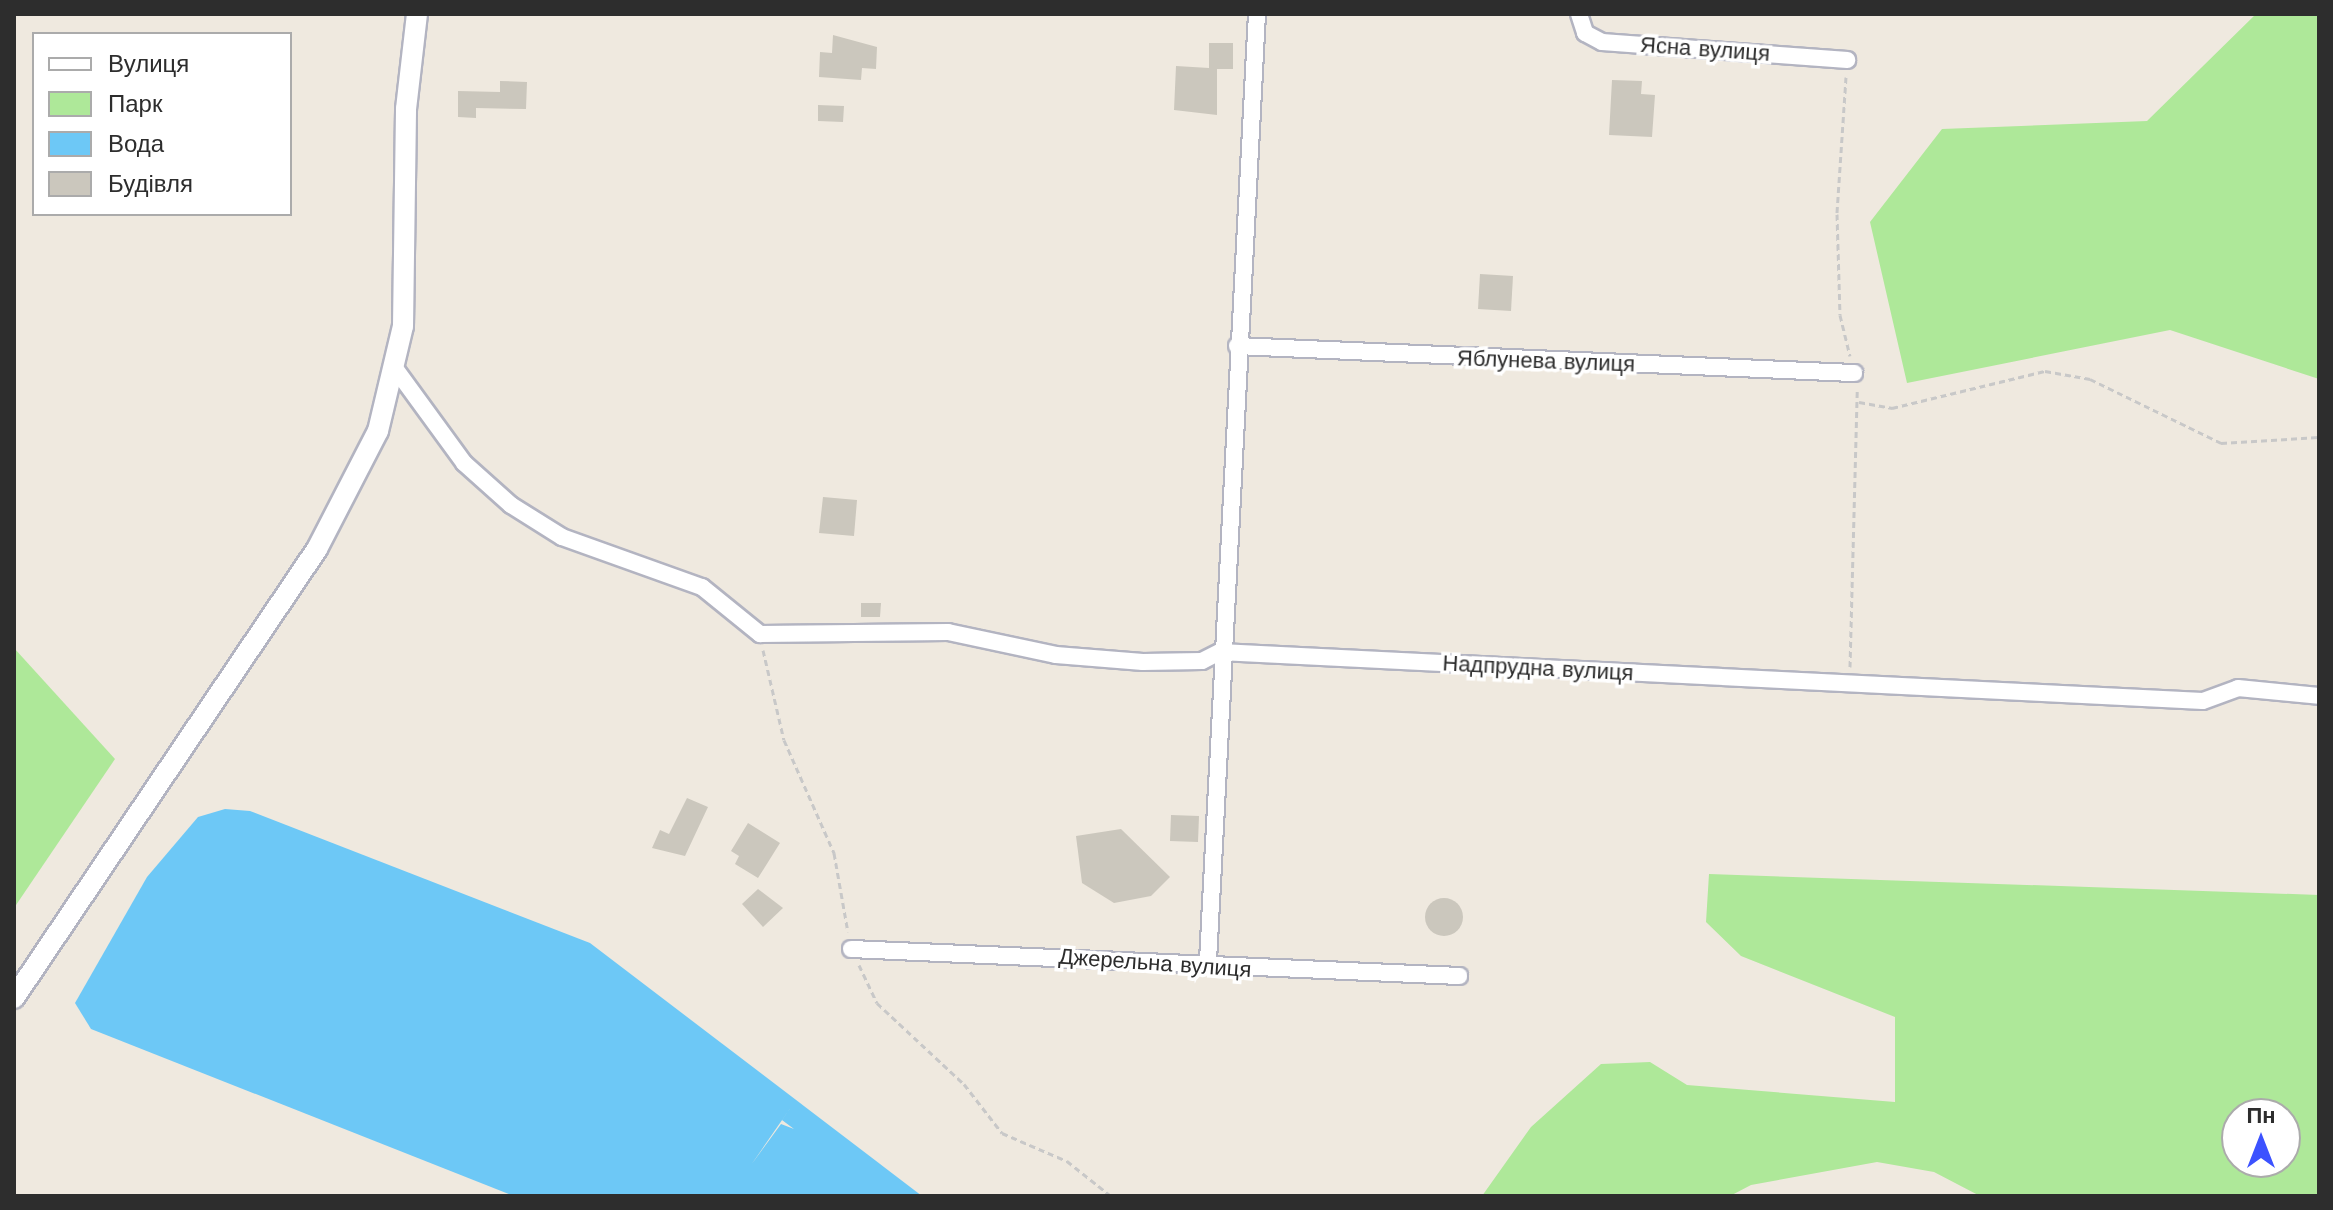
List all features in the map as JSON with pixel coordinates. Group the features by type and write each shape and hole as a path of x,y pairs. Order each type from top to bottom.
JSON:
{"street":[{"path":"14,998 317,549 359,474 397,371 406,109 417,14"},
{"path":"1208,961 1220,652 1257,14"},
{"name":"Ясна вулиця","path":"1579,14 1585,33 1602,42 1847,60"},
{"name":"Яблунева вулиця","path":"1237,346 1854,373"},
{"name":"Надпрудна вулиця","path":"397,371 464,463 511,505 562,537 702,587 760,634 948,632 1056,655 1143,662 1202,661 1220,652 2203,701 2238,688 2319,696"},
{"name":"Джерельна вулиця","path":"851,949 1208,961 1224,969 1459,976"}],"path":[{"path":"1859,402 1892,408 2045,371 2090,379 2221,443 2319,437"}],"green space":[{"path":"2256,14 2319,14 2319,379 2170,330 1907,383 1870,222 1942,129 2147,121"},
{"path":"14,648 115,759 14,908"},
{"path":"1709,874 2319,895 2319,1196 1980,1196 1934,1172 1877,1162 1751,1185 1730,1196 1482,1196 1531,1127 1601,1064 1650,1062 1687,1085 1895,1102 1895,1017 1741,956 1706,922"}],"water":[{"path":"225,809 250,811 590,943 922,1196 514,1196 91,1029 75,1003 147,877 198,817"}],"pier":[{"path":"782,1120 794,1129 781,1124 751,1165"}],"building":[{"path":"833,35 877,47 876,69 862,68 861,80 819,77 820,52 832,53"},
{"path":"1209,43 1233,43 1233,69 1217,69 1217,115 1174,110 1176,66 1209,68"},
{"path":"1612,80 1642,81 1641,94 1655,95 1652,137 1609,135"},
{"path":"500,81 527,82 526,109 476,108 476,118 458,117 458,91 500,92"},
{"path":"818,105 844,106 843,122 818,121"},
{"path":"1480,274 1513,276 1511,311 1478,309"},
{"path":"823,497 857,500 854,536 819,533"},
{"path":"861,603 881,603 880,617 861,617"},
{"path":"687,798 708,807 685,856 652,848 660,830 669,834"},
{"path":"1171,815 1199,816 1198,842 1170,841"},
{"path":"748,823 780,843 758,878 735,864 739,856 731,851"},
{"path":"1121,829 1170,877 1151,896 1114,903 1082,883 1076,836"},
{"path":"758,889 783,908 763,927 742,904"},
{"path":"1444,898 1457,904 1463,917 1457,930 1444,936 1431,930 1425,917 1431,904"}]}
